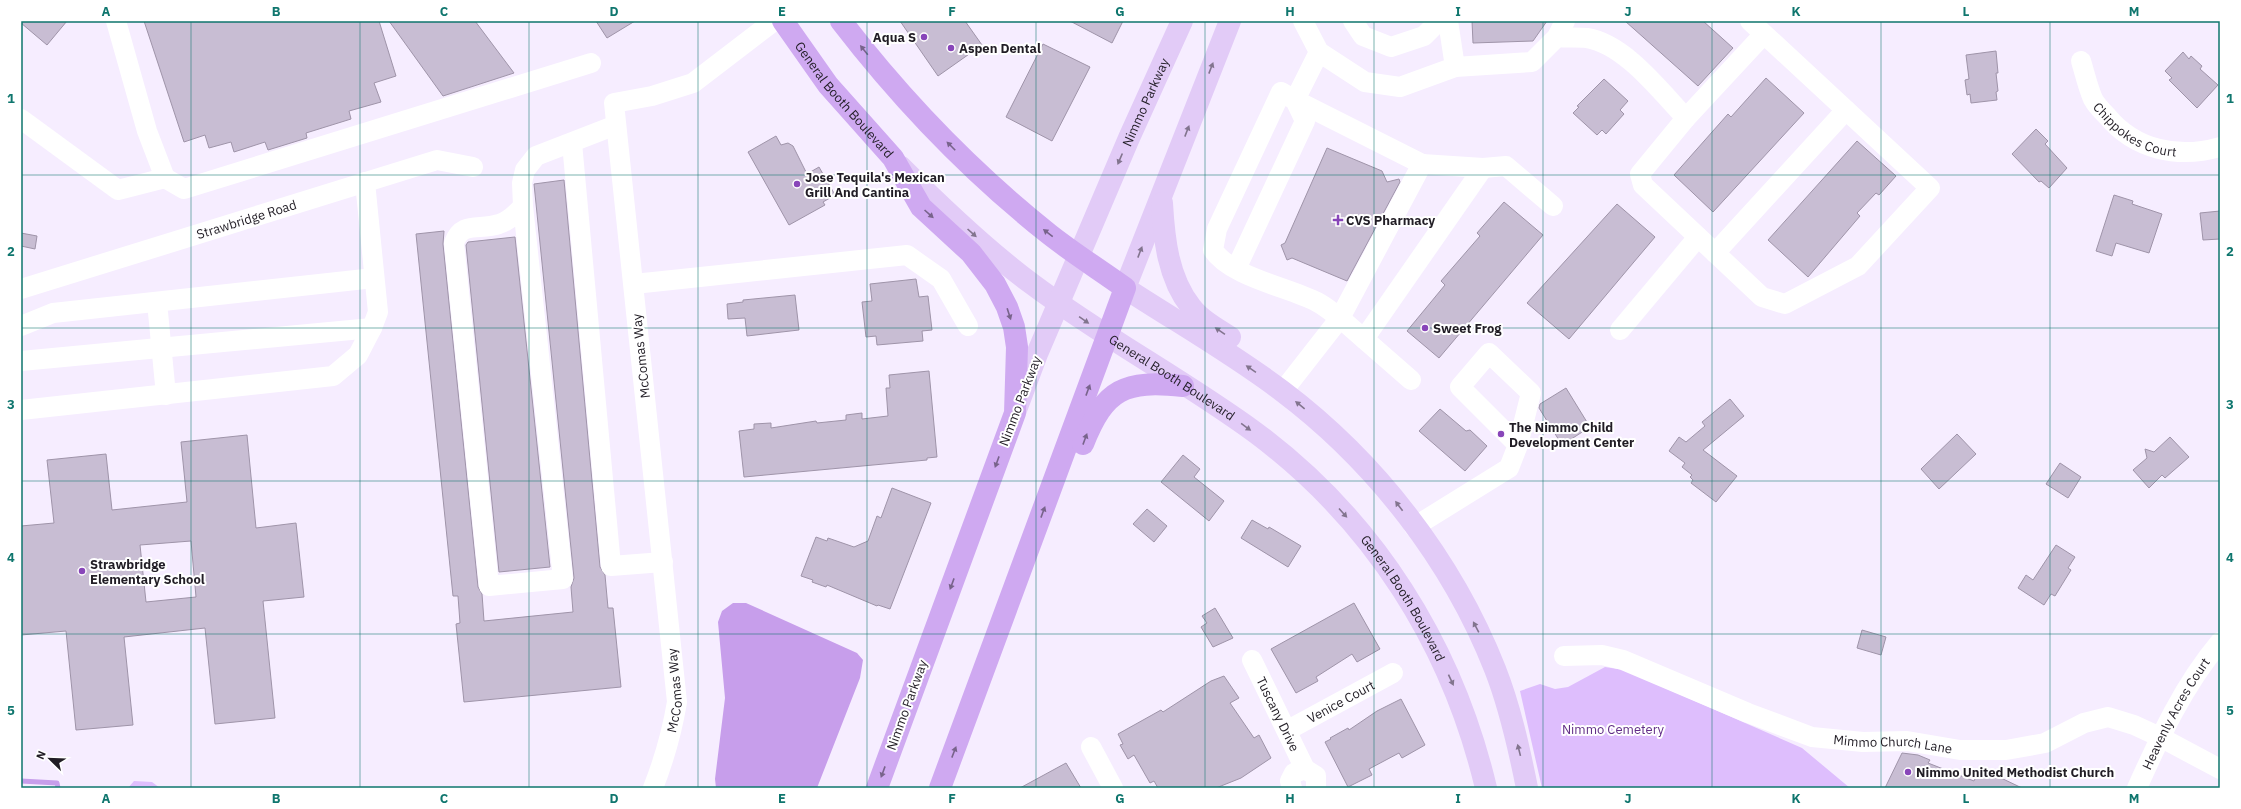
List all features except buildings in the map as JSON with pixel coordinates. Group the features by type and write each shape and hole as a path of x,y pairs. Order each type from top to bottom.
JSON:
{"highway":[{"name":"General Booth Boulevard","path":"782,21 828,85 893,158"},
{"path":"841,21 891,82 938,134 1024,213 1079,256 1125,288 940,788"},
{"path":"893,158 921,206 981,263 995,284 1007,307 1014,327 1017,347 1015,412"},
{"path":"996,640 1037,569 1091,425 1099,410 1109,398 1123,389 1137,384 1156,383 1183,386"},
{"name":"Nimmo Parkway","path":"877,788 1015,412"}],"main road":[{"name":"Nimmo Parkway","path":"1015,412 1079,256 1182,21"},
{"path":"1230,21 1125,288 1224,350 1287,385"},
{"name":"General Booth Boulevard","path":"893,158 990,250 1021,276 1108,337 1237,420 1293,463 1334,502 1364,536 1396,578 1433,642 1453,683 1474,742 1486,788"},
{"path":"1161,196 1164,230 1170,265 1182,293 1192,308 1205,321 1287,385 1330,414 1349,450 1394,500 1434,554 1479,633 1495,670 1514,733 1527,788"}],"street":[{"path":"116,21 147,131 165,178 184,189 591,63"},
{"name":"McComas Way","path":"653,788 665,759 673,728 677,702 614,104 652,96 693,83 774,21"},
{"path":"1303,21 1319,52 1365,82 1400,87 1455,67 1532,62 1561,29 1609,46 1632,63 1686,118"},
{"path":"1353,21 1363,36 1391,47 1424,36 1439,21"},
{"path":"1448,21 1455,67"},
{"path":"1750,21 1930,188 1858,266 1785,304 1762,297 1643,185 1640,174 1686,118 1764,34"},
{"path":"1236,269 1305,121 1296,100 1319,52"},
{"name":"Chippokes Court","path":"2080,61 2094,100 2117,128 2130,137 2145,145 2164,151 2184,153 2204,152 2220,147"},
{"path":"1411,380 1340,318 1317,302 1236,269 1220,259 1213,250 1217,229 1281,92 1422,164 1483,168 1506,166 1553,206"},
{"path":"1716,253 1846,110"},
{"path":"21,119 118,190 165,178"},
{"path":"523,206 512,218 498,225 468,228 460,231 454,243 489,586 563,579 523,206 522,183 525,170 536,156 616,125"},
{"path":"572,143 611,566 663,562"},
{"name":"Strawbridge Road","path":"21,289 437,160 474,167"},
{"path":"1287,385 1340,318 1422,164"},
{"path":"1364,339 1483,168"},
{"path":"21,410 333,376 358,355 372,328 378,312 365,182"},
{"path":"1620,330 1698,237"},
{"path":"634,284 907,255 941,279 968,326"},
{"path":"21,326 53,313 374,278"},
{"path":"157,302 166,395"},
{"path":"21,362 372,328"},
{"path":"1414,526 1510,468 1518,445"},
{"name":"Heavenly Acres Court","path":"2137,788 2160,737 2189,685 2220,642"},
{"name":"Mimmo Church Lane","path":"1564,656 1602,655 1623,660 1748,713 1812,737 1862,742 1907,741 1960,750 2006,750 2045,743 2084,723 2108,717 2134,725 2160,737 2220,769"},
{"name":"Tuscany Drive","path":"1252,660 1288,730 1305,768 1316,776 1316,788"},
{"name":"Venice Court","path":"1288,730 1393,673"},
{"path":"1091,747 1113,788"},
{"path":"1289,787 1294,773 1305,768"}],"green space":[{"name":"Nimmo Cemetery","path":"1605,667 1624,670 1802,748 1850,788 1542,788 1520,691 1540,684 1555,689 1568,687"},
{"path":"134,781 152,782 160,788 128,788"}],"shaded area":[{"path":"733,603 746,603 857,653 863,660 860,678 817,788 716,788 715,779 725,698 718,622 722,611"}],"waterway":[{"path":"21,781 57,783 58,788"}],"place":[{"name":"Aqua S","path":"924,37"},
{"name":"Aspen Dental","path":"951,48"},
{"name":"Jose Tequila's Mexican Grill And Cantina","path":"797,184"},
{"name":"CVS Pharmacy","path":"1338,220"},
{"name":"Sweet Frog","path":"1425,328"},
{"name":"The Nimmo Child Development Center","path":"1501,434"},
{"name":"Strawbridge Elementary School","path":"82,571"},
{"name":"Nimmo United Methodist Church","path":"1908,772"}]}
